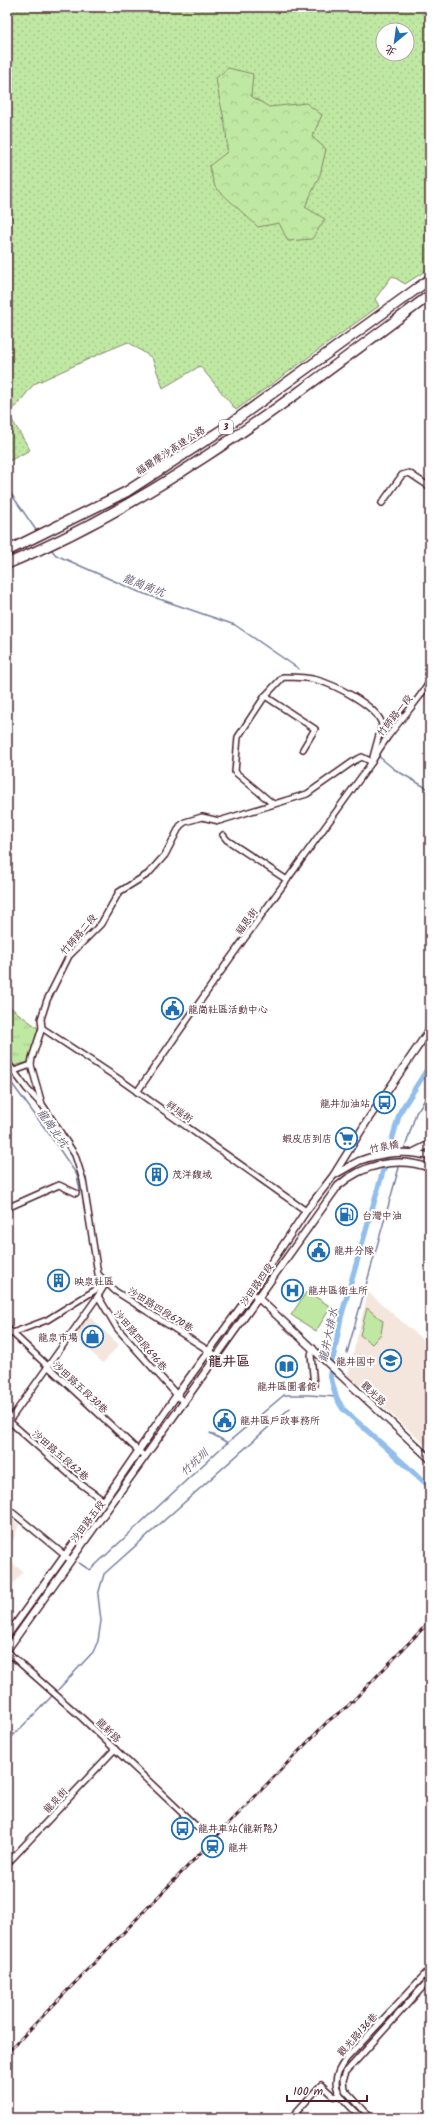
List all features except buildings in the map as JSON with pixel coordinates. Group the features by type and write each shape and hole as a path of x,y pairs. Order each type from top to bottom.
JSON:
{"highway":[{"name":"福爾摩沙高速公路","path":"7,551 126,492 210,438 430,279"},
{"name":"3","path":"7,564 43,549 91,525 191,467 280,406 430,295"}],"street":[{"path":"382,503 402,475 409,473 430,488"},
{"path":"273,804 235,772 238,737 265,696 283,677 317,680 342,690 365,704 378,716 382,724 375,744 372,762"},
{"name":"竹師路一段","path":"372,762 391,730 423,693 430,680"},
{"path":"265,696 315,729 303,749"},
{"name":"竹師路二段","path":"31,1065 42,1028 41,1019 47,1000 69,956 101,924 119,892 148,874 165,855 180,826 185,822 202,817 219,821 306,794 362,758 372,762"},
{"name":"福恩街","path":"137,1092 372,762"},
{"path":"224,835 228,840 287,880"},
{"name":"祥瑞街","path":"42,1028 137,1092 306,1211"},
{"name":"沙田路四段","path":"176,1396 251,1293 306,1211 333,1176 430,1029"},
{"path":"7,1062 42,1104"},
{"path":"14,1071 31,1065 42,1104"},
{"name":"沙田路四段670巷","path":"42,1104 75,1155 83,1180 98,1274 106,1283 217,1356"},
{"path":"412,1153 430,1144"},
{"path":"412,1153 429,1156"},
{"name":"竹泉橋","path":"333,1176 359,1161 393,1154 412,1153"},
{"path":"414,1163 429,1156"},
{"name":"竹泉橋","path":"338,1186 347,1178 362,1170 382,1164 397,1162 414,1163"},
{"path":"414,1163 430,1168"},
{"path":"333,1176 338,1186"},
{"path":"7,1208 59,1185 76,1193"},
{"name":"沙田路四段","path":"184,1404 203,1375 338,1186"},
{"path":"8,1422 106,1283"},
{"path":"10,1334 47,1320 106,1283"},
{"name":"觀光路","path":"251,1293 259,1298 314,1348 430,1459"},
{"name":"沙田路四段696巷","path":"98,1296 117,1328 184,1404"},
{"name":"沙田路五段30巷","path":"7,1328 10,1334 145,1457"},
{"path":"314,1348 311,1355 314,1385"},
{"path":"195,1370 203,1375"},
{"name":"沙田路五段","path":"7,1636 104,1501 176,1396"},
{"name":"沙田路五段","path":"7,1650 184,1404"},
{"name":"沙田路五段62巷","path":"8,1422 78,1482 104,1501"},
{"path":"7,1508 71,1560"},
{"name":"龍新路","path":"7,1650 197,1826"},
{"name":"龍泉街","path":"7,1864 115,1749"},
{"name":"觀光路136巷","path":"340,2097 336,2085 336,2077 341,2066 430,1969"},
{"path":"371,2118 344,2089 343,2080 346,2072 430,1979"},
{"path":"291,2118 321,2085 333,2096 340,2097 362,2118"}],"shaded area":[{"name":"龍井國中","path":"368,1292 430,1346 430,1449 348,1375"},
{"name":"龍泉市場","path":"89,1316 119,1345 103,1363 71,1334"},
{"path":"7,1515 19,1525 7,1554"},
{"path":"7,1558 23,1572 7,1591"}],"green space":[{"path":"7,7 430,7 430,268 405,284 392,276 375,299 379,306 236,410 200,366 163,388 152,358 128,342 104,352 34,384 9,415 30,450 7,462"},
{"path":"228,68 253,74 251,96 269,107 306,103 322,115 312,137 326,149 320,175 305,207 325,219 312,239 288,241 279,223 258,227 215,187 209,166 227,152 225,124 216,78"},
{"path":"7,1005 38,1028 29,1062 13,1066 7,1057"},
{"path":"307,1291 331,1307 316,1331 291,1315"},
{"path":"367,1308 383,1321 381,1334 372,1344 360,1335"}],"waterway":[{"name":"龍崗南坑","path":"7,488 38,533"},
{"name":"龍崗南坑","path":"50,548 56,555 139,592 235,625 299,669"},
{"name":"龍崗南坑","path":"377,755 394,769 430,790"},
{"name":"龍井大排水","path":"430,1065 400,1112 341,1317 330,1374 336,1397 343,1409 430,1487"},
{"name":"龍崗北坑","path":"7,1077 77,1175 80,1191"},
{"path":"404,1151 416,1113 430,1092"},
{"path":"347,1353 400,1164"},
{"name":"竹坑圳","path":"79,1563 90,1570 220,1449 284,1395 336,1397"},
{"path":"56,1692 93,1652 98,1641 101,1621 98,1595 104,1574 290,1408"},
{"name":"龍崗北坑","path":"210,1433 228,1443"},
{"path":"7,1742 53,1695"},
{"path":"341,2083 343,2095"}],"railway":[{"path":"7,2053 328,1721 348,1706 430,1621"}],"place":[{"name":"龍崗社區活動中心","path":"173,1009"},
{"name":"龍井加油站","path":"385,1103"},
{"name":"蝦皮店到店","path":"347,1138"},
{"name":"茂洋馥域","path":"156,1174"},
{"name":"台灣中油","path":"346,1215"},
{"name":"龍井分隊","path":"318,1250"},
{"name":"映泉社區","path":"59,1281"},
{"name":"龍井區衛生所","path":"292,1290"},
{"name":"龍泉市場","path":"93,1337"},
{"name":"龍井國中","path":"391,1361"},
{"name":"龍井區圖書館","path":"287,1366"},
{"name":"龍井區戶政事務所","path":"224,1420"},
{"name":"龍井車站(龍新路)","path":"183,1828"},
{"name":"龍井","path":"212,1847"}],"district":[{"name":"龍井區","path":"229,1361"}]}
